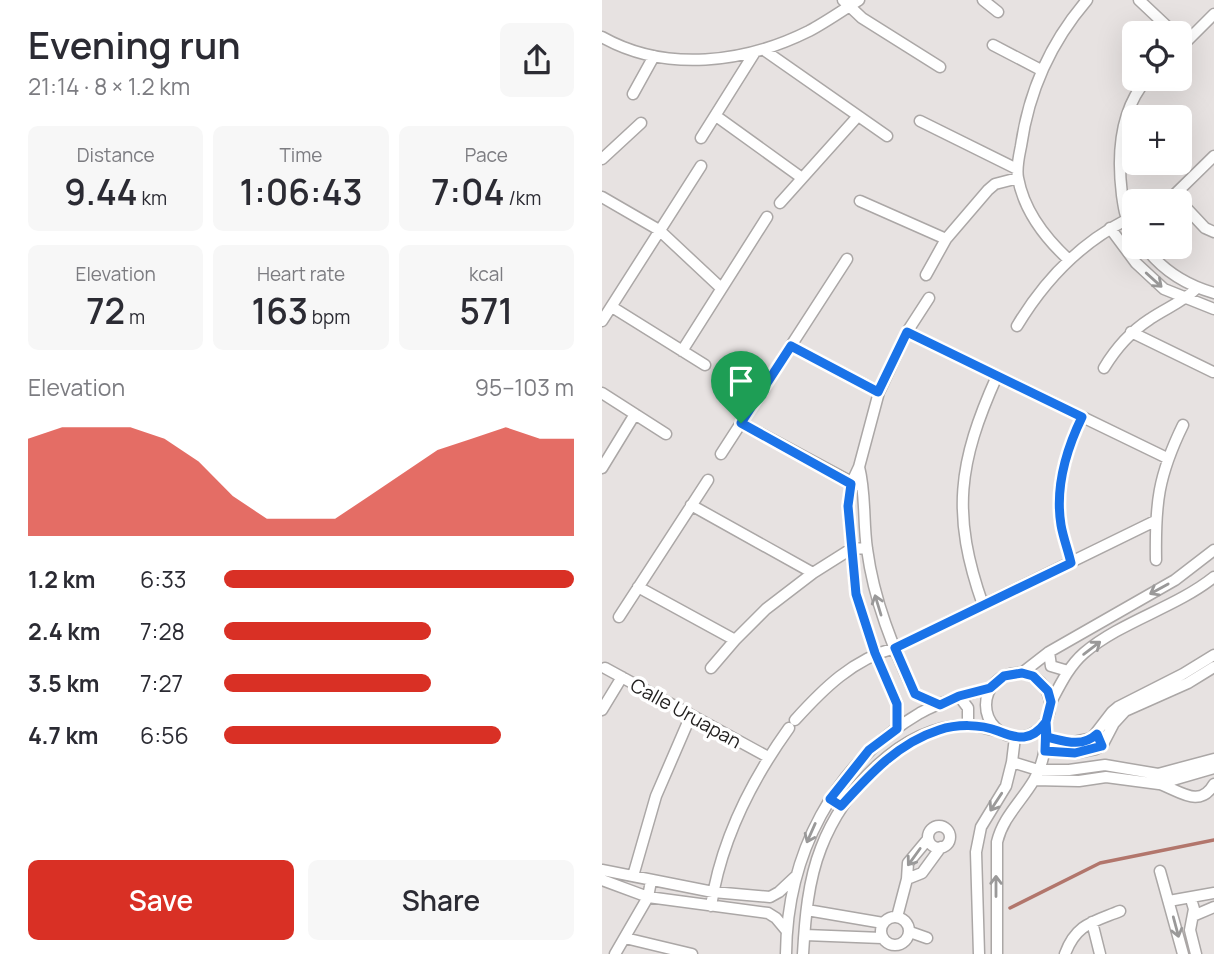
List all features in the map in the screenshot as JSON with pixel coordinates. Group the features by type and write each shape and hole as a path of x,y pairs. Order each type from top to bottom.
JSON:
{"street":[{"path":"602,37 620,47 654,56 720,60 759,51 809,31 846,3 859,0"},
{"path":"983,0 998,12"},
{"path":"1069,260 1047,239 1034,219 1018,174 1028,105 1041,70 1051,50 1087,0"},
{"path":"1139,0 1161,21"},
{"path":"846,3 940,67"},
{"path":"1192,34 1214,14"},
{"path":"993,45 1041,70"},
{"path":"701,138 759,51"},
{"path":"759,51 887,136"},
{"path":"633,94 654,56"},
{"path":"1123,189 1119,172 1120,141 1130,107 1140,91"},
{"path":"716,116 802,178"},
{"path":"780,203 858,116"},
{"path":"920,121 1018,174"},
{"path":"602,159 641,123"},
{"path":"1181,189 1214,156"},
{"path":"602,320 701,166"},
{"path":"926,275 946,239 988,190 1018,174"},
{"path":"602,197 659,230 722,288"},
{"path":"860,201 946,239"},
{"path":"1192,216 1214,232"},
{"path":"682,351 767,217"},
{"path":"1017,326 1054,273 1110,228 1122,223"},
{"path":"1110,228 1136,263 1164,289 1214,309"},
{"path":"721,454 847,259"},
{"path":"1156,259 1164,268 1197,288 1214,293"},
{"path":"1104,368 1113,351 1132,332 1186,299 1197,288"},
{"path":"897,729 897,704 875,653 856,594 848,506 851,484 859,467 878,392 907,332 929,298"},
{"path":"612,307 705,365"},
{"path":"907,332 1167,458"},
{"path":"1132,332 1213,372"},
{"path":"791,346 878,392"},
{"path":"983,605 971,570 963,531 962,491 967,457 978,418 997,376"},
{"path":"602,393 666,434"},
{"path":"602,468 635,414"},
{"path":"1071,563 1061,523 1061,495 1065,462 1082,417"},
{"path":"741,423 851,484 864,487"},
{"path":"1156,560 1158,494 1167,458 1183,425"},
{"path":"859,467 864,487 867,548 874,590 915,694 940,705"},
{"path":"619,617 708,480"},
{"path":"691,505 813,572"},
{"path":"711,906 736,817 768,757 792,724 838,678 875,653 895,648 1156,522"},
{"path":"711,668 735,639 766,609 813,572 851,549 867,548"},
{"path":"1022,673 1049,652 1175,580 1214,550"},
{"path":"998,954 1000,830 1036,775 1045,751 1046,722 1051,702 1068,671 1084,653 1104,639 1198,590 1214,576"},
{"path":"638,587 735,639"},
{"path":"1049,652 1051,666 1068,671"},
{"path":"1047,737 1075,743 1087,741 1097,734 1118,706 1183,674 1214,655"},
{"path":"1045,751 1075,753 1102,746 1114,723 1125,711 1188,683 1214,667"},
{"name":"Calle Uruapan","path":"605,668 768,757"},
{"path":"786,954 786,930 795,877 815,824 830,799 869,750 922,712 959,696 990,688 1004,676 1022,673 1033,676 1048,691 1051,702"},
{"path":"602,710 622,677"},
{"path":"990,688 985,706 991,724 998,731"},
{"path":"897,704 915,694"},
{"path":"959,696 968,708 968,725"},
{"path":"633,876 656,796 691,715"},
{"path":"803,954 807,910 821,848 841,806 885,760 915,739 942,728 968,725 1015,737 1033,734 1046,722"},
{"path":"1097,734 1102,746 1106,778"},
{"path":"979,954 976,852 978,837 985,818 1006,786 1015,737"},
{"path":"1158,779 1214,759"},
{"path":"1012,762 1036,775 1079,782 1106,778 1158,779 1214,768"},
{"path":"1036,775 1105,765 1158,779 1192,798 1205,796 1214,784"},
{"path":"830,799 841,806"},
{"path":"897,916 907,879 908,863 928,838 932,828 943,827 950,835 946,845 941,847 922,873 907,879"},
{"path":"928,838 933,846 941,847"},
{"path":"602,870 713,892 770,897 795,877"},
{"path":"1160,872 1183,954"},
{"path":"602,880 648,897 768,914 776,918 786,930"},
{"path":"615,954 648,897 651,881"},
{"path":"1169,901 1214,893"},
{"path":"768,914 770,897"},
{"path":"1191,899 1194,909 1190,930 1196,954"},
{"path":"1193,916 1214,907"},
{"path":"807,910 883,923"},
{"path":"1065,954 1076,933 1083,926 1120,911"},
{"path":"897,916 906,922 910,932 905,942 895,950 887,944 880,930 889,918 897,916"},
{"path":"1092,922 1100,954"},
{"path":"910,932 927,938"},
{"path":"805,935 882,937"},
{"path":"625,938 692,954"}],"waterway":[{"path":"1010,908 1100,863 1214,840"}],"route":[{"path":"741,423 791,346 878,392 907,332 1082,417 1065,462 1061,495 1061,523 1071,563 895,648 915,694 940,705 959,696 990,688 1004,676 1013,673 1033,676 1048,691 1051,702 1046,722 1045,751 1075,753 1102,746 1097,734 1087,741 1075,743 1047,737 1046,722 1033,734 1024,737 968,725 942,728 915,739 885,760 841,806 830,799 869,750 897,729 897,704 875,653 856,594 848,506 851,484 741,423"}]}
